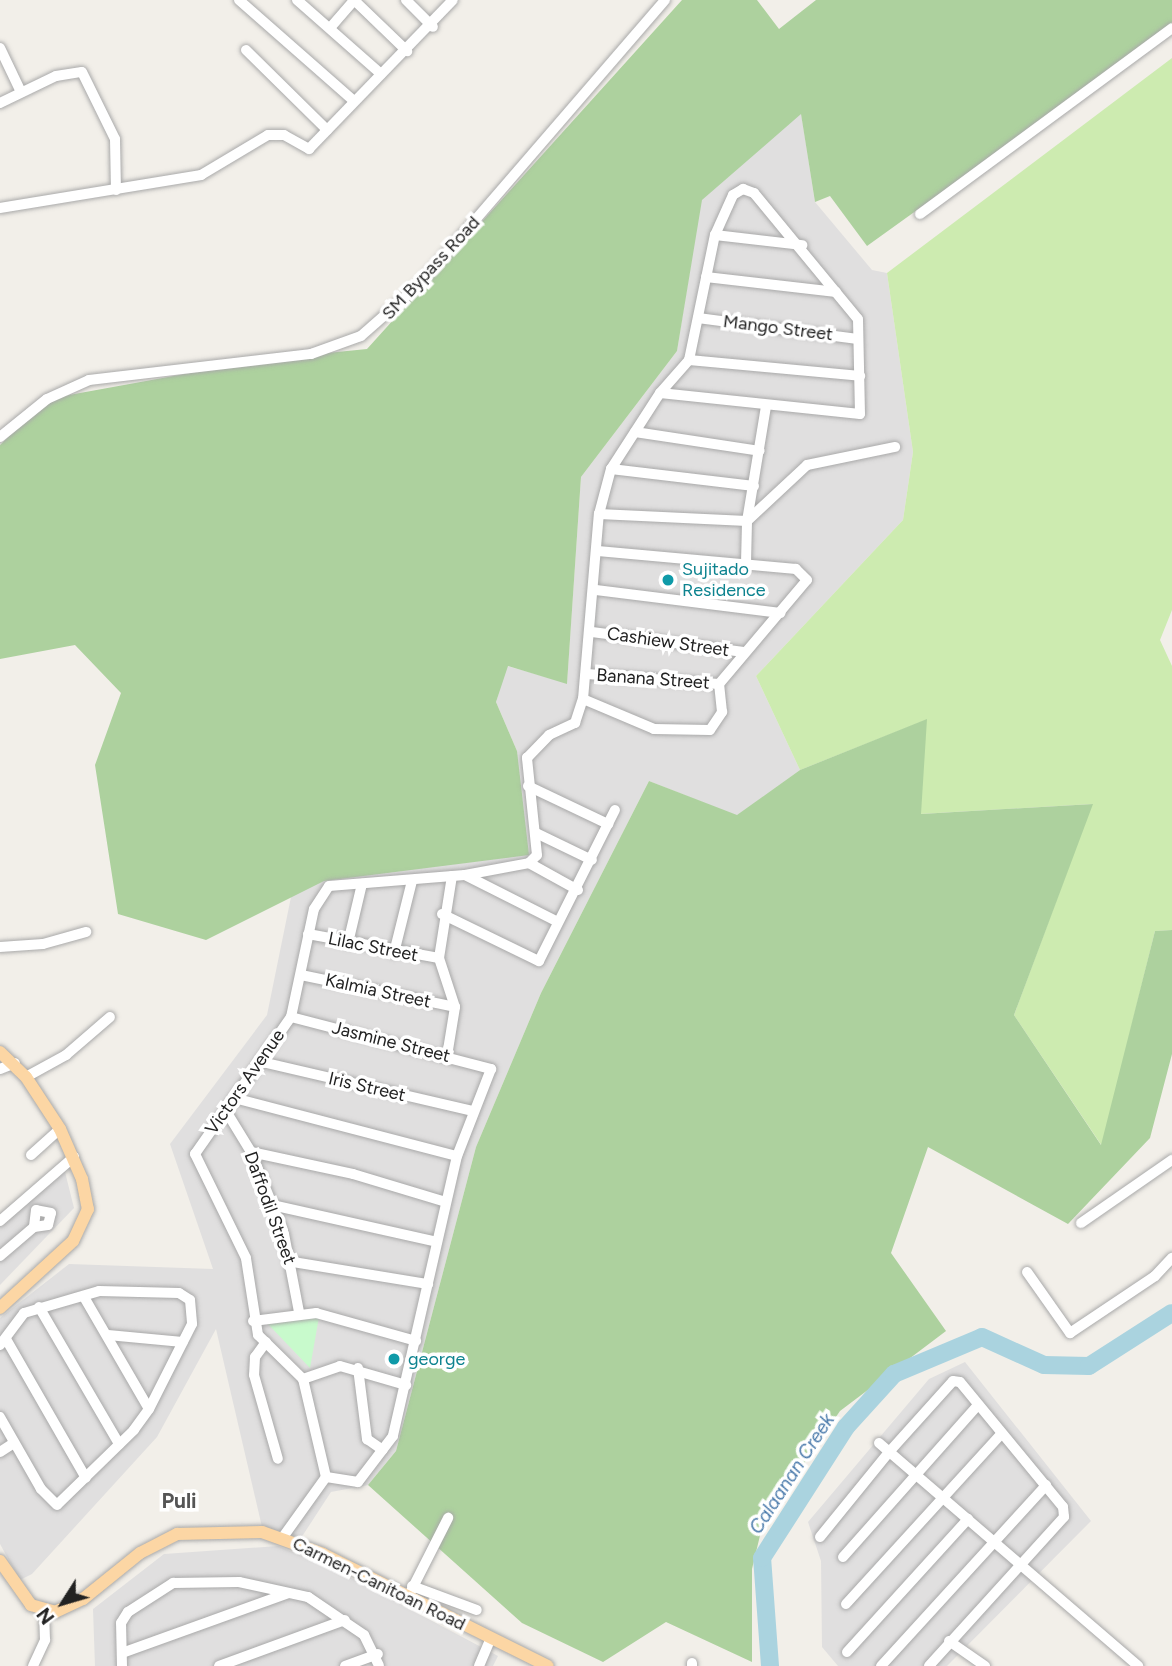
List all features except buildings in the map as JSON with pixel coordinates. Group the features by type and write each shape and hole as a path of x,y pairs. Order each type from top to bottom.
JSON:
{"main road":[{"path":"0,1052 15,1063 26,1077 60,1129 88,1195 86,1220 73,1241 0,1308"},
{"name":"Carmen-Canitoan Road","path":"44,1612 83,1600 140,1553 177,1534 232,1531 283,1536 410,1592 491,1638 548,1666"},
{"path":"0,1561 17,1592 44,1612"}],"street":[{"path":"239,0 354,102"},
{"path":"297,0 381,75"},
{"path":"330,28 354,0 407,51"},
{"path":"406,0 433,27"},
{"path":"0,208 207,173 268,135 284,135 309,149 381,75 433,27 453,0"},
{"name":"SM Bypass Road","path":"0,437 47,399 89,380 311,354 361,336 420,284 665,0"},
{"path":"920,214 1172,28"},
{"path":"0,48 21,92"},
{"path":"246,50 327,130"},
{"path":"0,103 68,73 87,76 116,139 116,190"},
{"path":"578,890 529,863 537,855 527,758 549,735 575,723 583,699 592,632 599,514 611,469 660,393 688,360 715,235 727,204 743,189 754,193 802,245 858,319 862,409 854,416 660,393"},
{"path":"715,235 802,245"},
{"path":"706,277 836,292"},
{"name":"Mango Street","path":"698,318 858,338"},
{"path":"688,360 860,376"},
{"path":"746,563 747,521 766,407"},
{"path":"635,432 760,451"},
{"path":"599,514 747,521 807,465 895,447"},
{"path":"611,469 754,486"},
{"path":"583,699 654,729 696,732 710,730 720,719 719,684 807,580 804,571 746,563 598,551"},
{"path":"596,590 780,613"},
{"name":"Cashiew Street","path":"592,632 744,652"},
{"name":"Banana Street","path":"587,674 719,684"},
{"path":"528,786 608,824"},
{"path":"442,914 539,961 558,922 578,890 615,810"},
{"path":"536,832 592,860"},
{"name":"Victors Avenue","path":"303,1379 266,1342 253,1321 246,1258 195,1159 290,1017 317,902 329,886 465,875 529,863"},
{"path":"465,875 558,922"},
{"path":"447,1056 455,1007 439,958 442,914 452,876"},
{"path":"394,953 412,881"},
{"path":"348,943 362,884"},
{"path":"0,947 43,944 86,932"},
{"name":"Lilac Street","path":"308,934 394,953 439,958"},
{"name":"Kalmia Street","path":"301,975 455,1007"},
{"path":"26,1077 66,1055 110,1017"},
{"name":"Jasmine Street","path":"290,1017 491,1069 473,1111"},
{"name":"Iris Street","path":"262,1062 473,1111"},
{"path":"0,1069 15,1063"},
{"path":"234,1098 457,1156"},
{"name":"Daffodil Street","path":"226,1111 251,1152 293,1262 299,1312"},
{"path":"326,1477 358,1482 393,1436 457,1156 473,1111"},
{"path":"31,1156 60,1129"},
{"path":"251,1152 354,1174 446,1202"},
{"path":"0,1221 74,1157"},
{"path":"1081,1223 1172,1160"},
{"path":"272,1205 437,1242"},
{"path":"0,1256 34,1227"},
{"path":"1027,1272 1070,1333 1155,1276 1172,1258"},
{"path":"293,1262 428,1284"},
{"path":"0,1417 14,1443 57,1505 86,1478 119,1444 149,1409 192,1324 186,1294 99,1291 85,1297 39,1307 16,1321 3,1342 86,1478"},
{"path":"85,1297 149,1409"},
{"path":"39,1307 119,1444"},
{"path":"253,1321 299,1312 416,1341"},
{"path":"107,1335 183,1342"},
{"path":"266,1342 254,1357 254,1375 278,1460"},
{"path":"283,1536 326,1477 303,1379 340,1366 358,1368 406,1385"},
{"path":"358,1368 367,1439 383,1450"},
{"path":"820,1536 890,1451 955,1380 1063,1507 1063,1521 949,1641 929,1666"},
{"path":"843,1557 978,1405"},
{"path":"846,1604 1002,1433"},
{"path":"0,1452 14,1443"},
{"path":"879,1443 1138,1666"},
{"path":"881,1666 1046,1485"},
{"path":"448,1518 410,1592 477,1610"},
{"path":"847,1653 968,1519"},
{"path":"122,1666 123,1618 167,1585 239,1582 291,1592 345,1620 378,1654 379,1666"},
{"path":"122,1653 291,1592"},
{"path":"33,1666 45,1640 44,1612"},
{"path":"219,1666 345,1620"},
{"path":"479,1666 491,1638"},
{"path":"949,1641 985,1666"},
{"path":"345,1666 378,1654"}],"shaded area":[{"path":"801,113 815,202 872,270 887,273 913,452 903,520 756,676 800,770 737,816 649,781 541,993 476,1147 396,1451 368,1485 331,1492 301,1538 262,1527 216,1329 157,1437 32,1574 20,1580 0,1544 0,1318 69,1264 213,1269 170,1144 267,1015 291,897 517,751 496,702 507,666 567,683 581,477 677,351 701,200"},
{"path":"63,1164 74,1208 0,1285 0,1219"},
{"path":"965,1362 1091,1521 947,1666 838,1666 822,1647 821,1561 808,1522 929,1379"},
{"path":"278,1546 340,1572 498,1656 493,1666 95,1666 93,1609 164,1554"}],"green space":[{"path":"682,0 757,0 779,29 816,0 1172,0 1172,27 867,246 830,196 815,202 801,114 702,200 677,351 581,477 567,684 508,666 496,702 517,751 529,855 324,881 206,940 118,914 95,765 121,693 75,645 0,659 0,445 47,399 267,359 367,349"},
{"path":"1172,58 1172,610 1160,640 1172,666 1172,930 1155,931 1102,1146 1014,1015 1092,804 920,814 926,720 800,770 756,676 903,520 913,452 887,273"},
{"path":"927,719 921,814 1093,804 1014,1015 1101,1145 1155,931 1172,930 1172,1054 1150,1138 1068,1224 928,1147 891,1253 946,1331 840,1411 763,1523 752,1569 752,1662 666,1622 603,1662 522,1623 368,1485 396,1451 476,1147 541,993 649,781 737,815 800,770"},
{"path":"319,1317 310,1368 266,1322"}],"waterway":[{"name":"Calaanan Creek","path":"770,1666 762,1558 846,1427 894,1374 982,1337 1044,1365 1089,1366 1172,1313"}],"place":[{"name":"Sujitado Residence","path":"668,580"},
{"name":"george","path":"394,1359"}],"district":[{"name":"Puli","path":"179,1501"}]}
